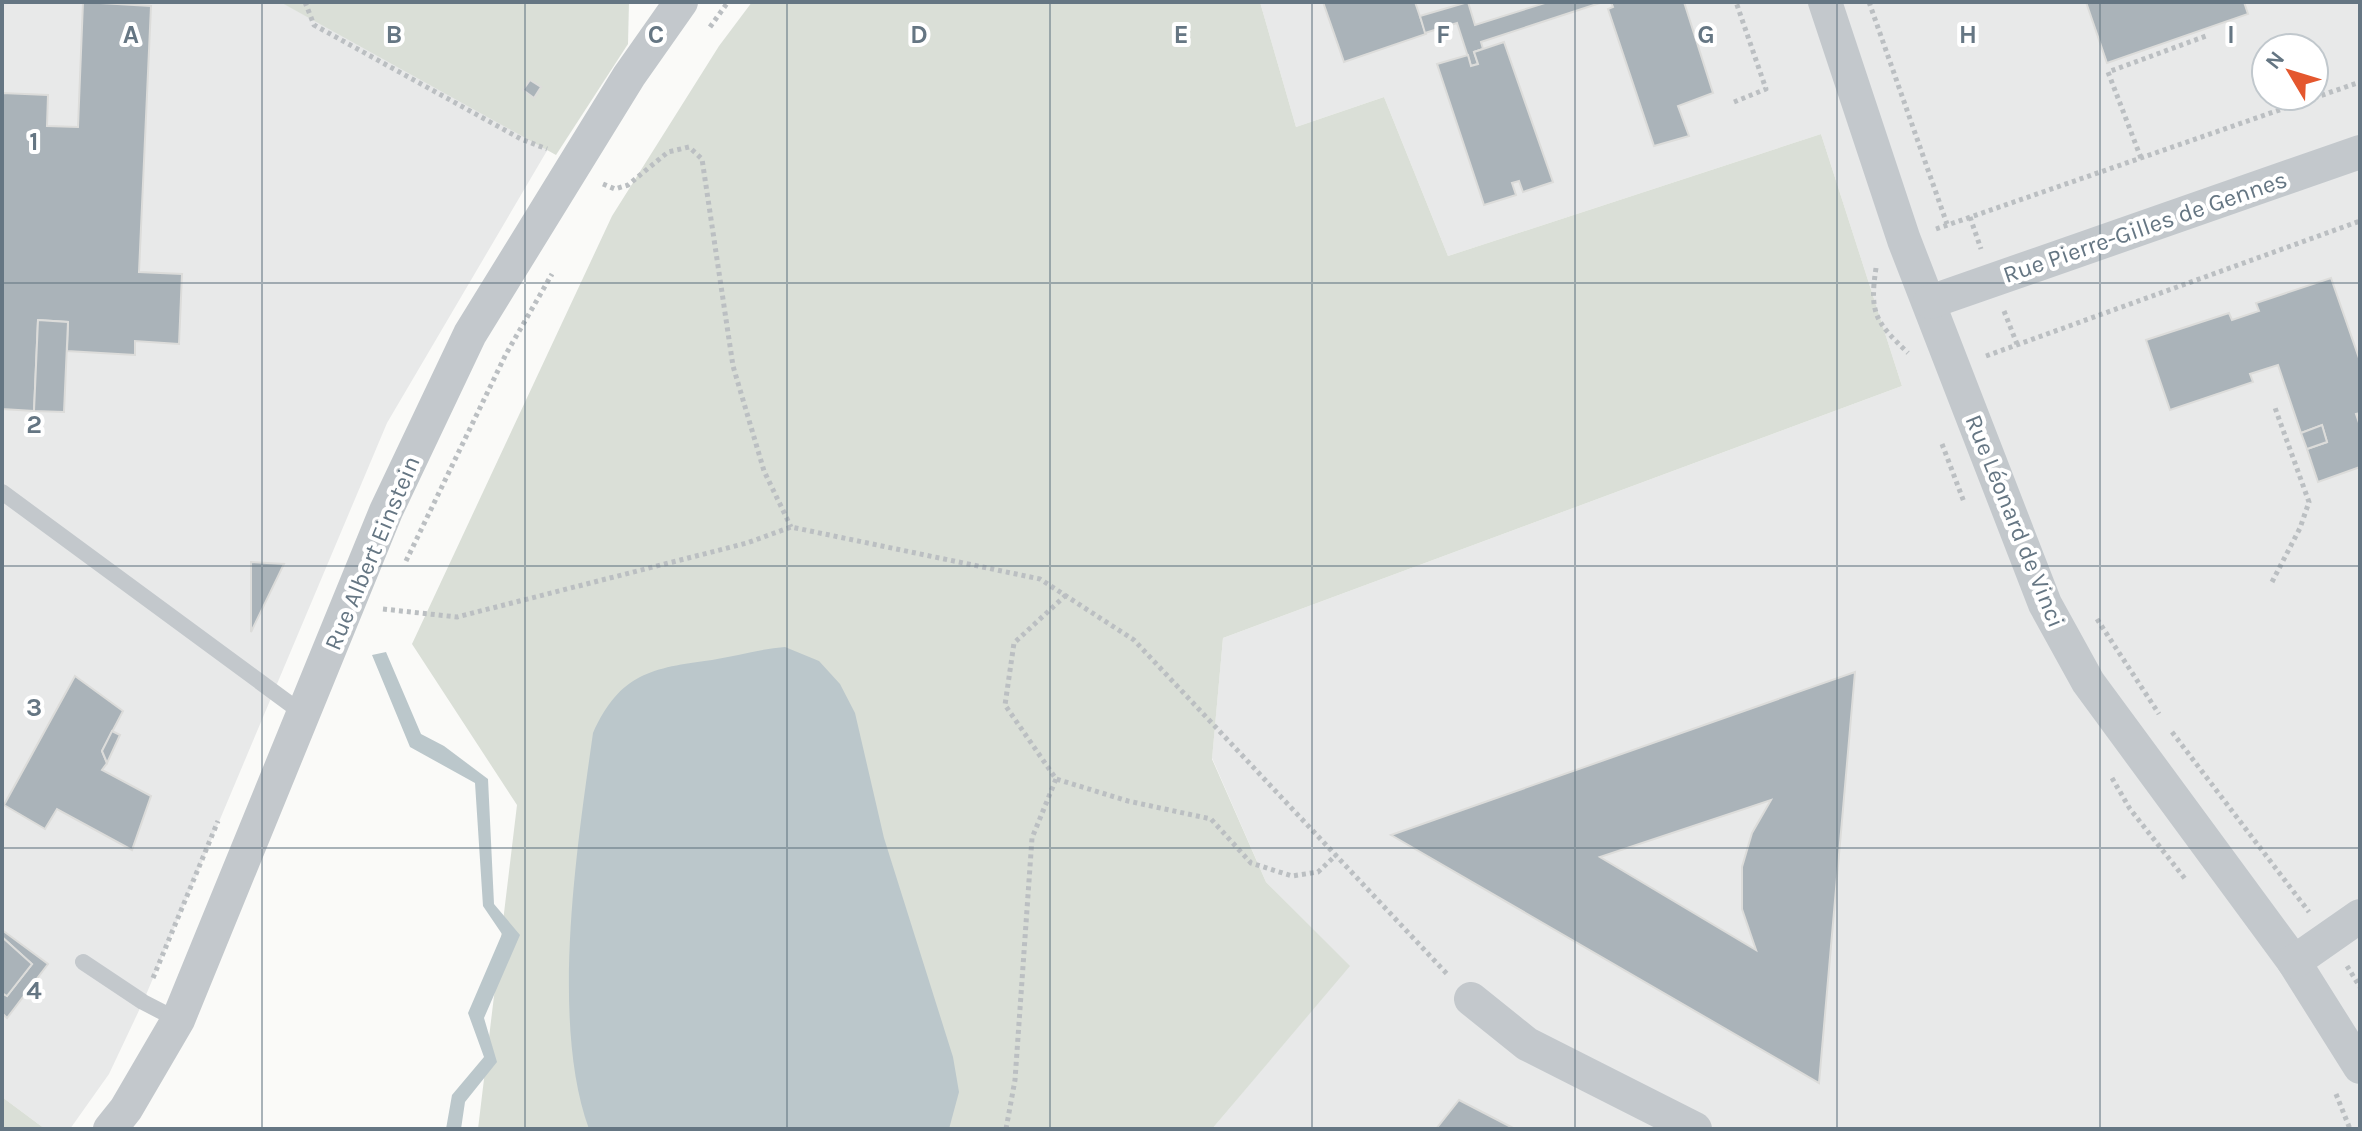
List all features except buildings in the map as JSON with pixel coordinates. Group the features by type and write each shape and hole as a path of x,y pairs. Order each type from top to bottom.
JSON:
{"street":[{"name":"Rue Albert Einstein","path":"110,1129 126,1109 178,1020 386,511 470,334 629,76 681,2"},
{"name":"Rue Léonard de Vinci","path":"1825,2 1904,240 2045,604 2088,682 2294,962 2360,1067"},
{"name":"Rue Pierre-Gilles de Gennes","path":"1930,302 2360,152"},
{"path":"2294,962 2360,916"},
{"path":"1471,999 1527,1044 1695,1129"}],"lane":[{"path":"2,492 305,715"},
{"path":"83,962 143,1002 178,1020"}],"path":[{"path":"305,2 314,25 604,185 615,189 628,185 668,152 689,147 702,159 733,366 764,471 791,527"},
{"path":"702,37 728,2"},
{"path":"1734,102 1766,89 1736,2"},
{"path":"1869,2 1947,224"},
{"path":"2141,158 2108,72 2206,36"},
{"path":"1913,359 1879,325 1873,298 1875,252 1947,224 2360,82"},
{"path":"596,198 611,172"},
{"path":"1988,363 1985,355 2360,221"},
{"path":"404,567 506,354 558,263"},
{"path":"2272,582 2300,528 2309,502 2274,405"},
{"path":"351,600 384,609 457,617 747,543 791,527 1040,579 1134,640 1471,999"},
{"path":"377,624 390,595"},
{"path":"1066,595 1014,643 1005,705 1056,779 1128,801 1211,819 1251,863 1292,876 1318,872 1336,855"},
{"path":"2091,610 2160,716"},
{"path":"2169,728 2329,938 2360,987"},
{"path":"1006,1129 1015,1080 1032,838 1056,779"}],"shaded area":[{"path":"2,2 281,2 548,149 387,423 143,1002 109,1074 70,1129 45,1129 2,1097"},
{"path":"629,2 628,44 556,155 282,3"},
{"path":"752,2 1260,2 1296,127 1384,97 1448,256 1821,134 1902,386 1223,638 1212,759 1266,882 1350,966 1212,1129 478,1129 517,805 412,644 612,216 719,46"},
{"path":"1260,2 2360,2 2360,1129 1212,1129 1349,966 1266,882 1212,758 1223,638 1902,386 1821,134 1448,256 1384,97 1296,127"},
{"path":"785,647 819,661 840,684 855,713 884,838 953,1057 959,1092 949,1129 589,1129 577,1086 569,986 574,880 593,733 615,697 640,677 672,666"},
{"path":"386,652 421,734 444,746 488,779 494,904 520,935 484,1018 497,1062 465,1102 461,1129 446,1129 452,1095 484,1057 468,1013 502,934 483,906 475,783 410,747 372,655"},
{"path":"2,1097 45,1129 2,1129"}]}
